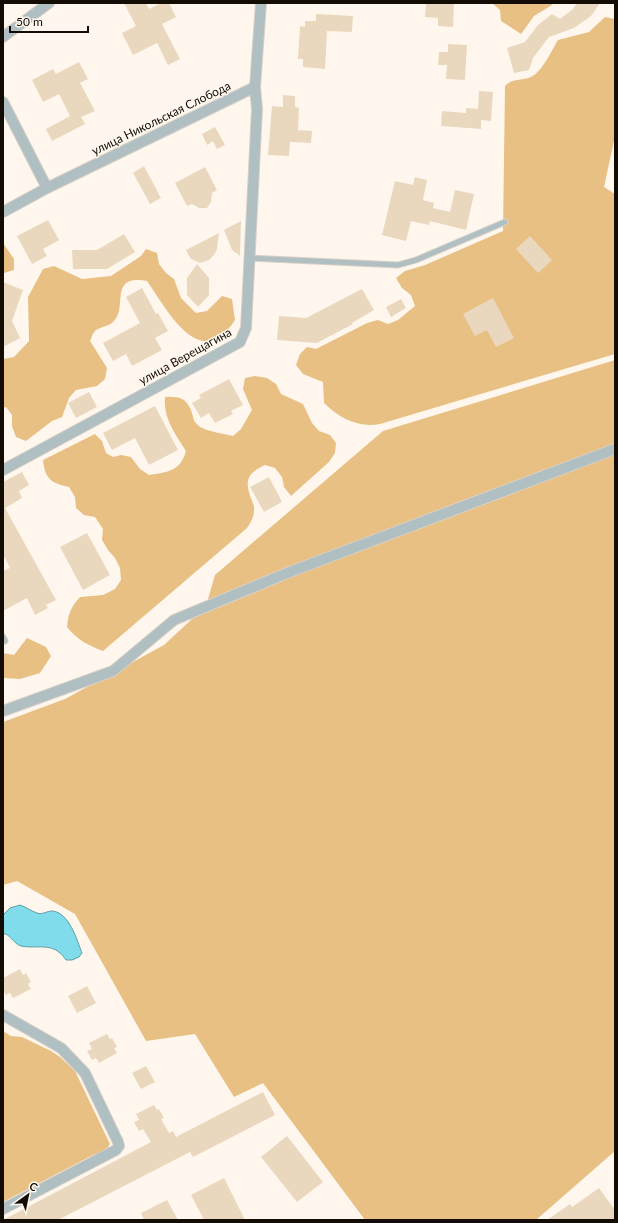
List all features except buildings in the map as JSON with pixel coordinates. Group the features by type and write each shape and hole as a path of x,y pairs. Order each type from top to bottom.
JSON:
{"street":[{"path":"3,37 48,3"},
{"path":"255,87 261,3"},
{"name":"улица Никольская Слобода","path":"3,212 47,188 255,87"},
{"name":"улица Верещагина","path":"3,470 240,342 246,328 257,109 255,87"},
{"path":"3,102 47,188"},
{"path":"3,711 113,671 174,620 294,570 615,449"},
{"path":"3,1015 61,1048 85,1072 119,1146 116,1150 3,1209"}],"lane":[{"path":"250,258 398,264 416,260 505,222"}],"shaded area":[{"path":"492,3 552,3 552,5 534,16 521,34 501,21 500,10"},
{"path":"605,17 615,19 615,136 604,187 615,194 615,354 380,424 364,425 349,421 336,413 324,403 323,382 303,374 296,365 300,354 307,347 316,349 367,323 378,320 388,324 398,320 415,306 411,295 402,288 396,278 405,271 425,265 503,231 505,86 508,83 531,77 539,71 558,40 589,32"},
{"path":"3,243 14,259 14,270 4,273"},
{"path":"146,249 157,253 159,264 166,273 174,279 181,298 196,313 207,311 222,296 232,299 235,320 222,335 209,341 197,339 186,332 175,321 147,281 135,280 127,282 123,287 117,316 111,324 96,330 90,341 107,368 105,379 97,386 76,390 69,398 62,417 52,421 26,441 16,437 12,426 12,415 6,407 3,408 3,359 14,357 29,341 28,297 43,269 54,266 82,279 111,276 141,256"},
{"path":"615,360 615,1151 536,1220 365,1220 263,1083 234,1097 195,1034 146,1041 75,914 17,881 3,885 3,722 65,699 164,645 206,606 215,575 383,431"},
{"path":"255,376 267,378 276,384 281,394 303,404 312,423 319,431 330,435 336,443 335,453 329,462 291,496 284,487 282,477 275,468 265,465 251,474 248,486 254,508 253,517 247,528 103,651 83,642 67,627 69,614 72,607 80,597 103,595 115,589 121,580 120,568 115,558 102,540 103,529 95,517 84,515 76,508 75,497 69,487 53,482 47,476 43,460 95,434 102,441 106,453 113,457 121,455 131,457 140,469 149,475 167,472 172,470 180,463 186,451 168,419 165,397 177,397 186,402 191,410 195,422 202,428 233,436 241,429 252,410 243,389 245,378"},
{"path":"27,638 46,647 51,656 40,673 20,679 3,678 3,653 14,655"},
{"path":"3,1031 11,1036 22,1037 51,1051 75,1071 110,1144 105,1152 93,1155 3,1202"}],"water":[{"path":"20,905 35,912 43,913 52,911 63,916 68,921 78,941 82,953 79,957 72,960 66,960 56,950 46,947 21,946 6,934 3,934 3,915 10,908"}]}
